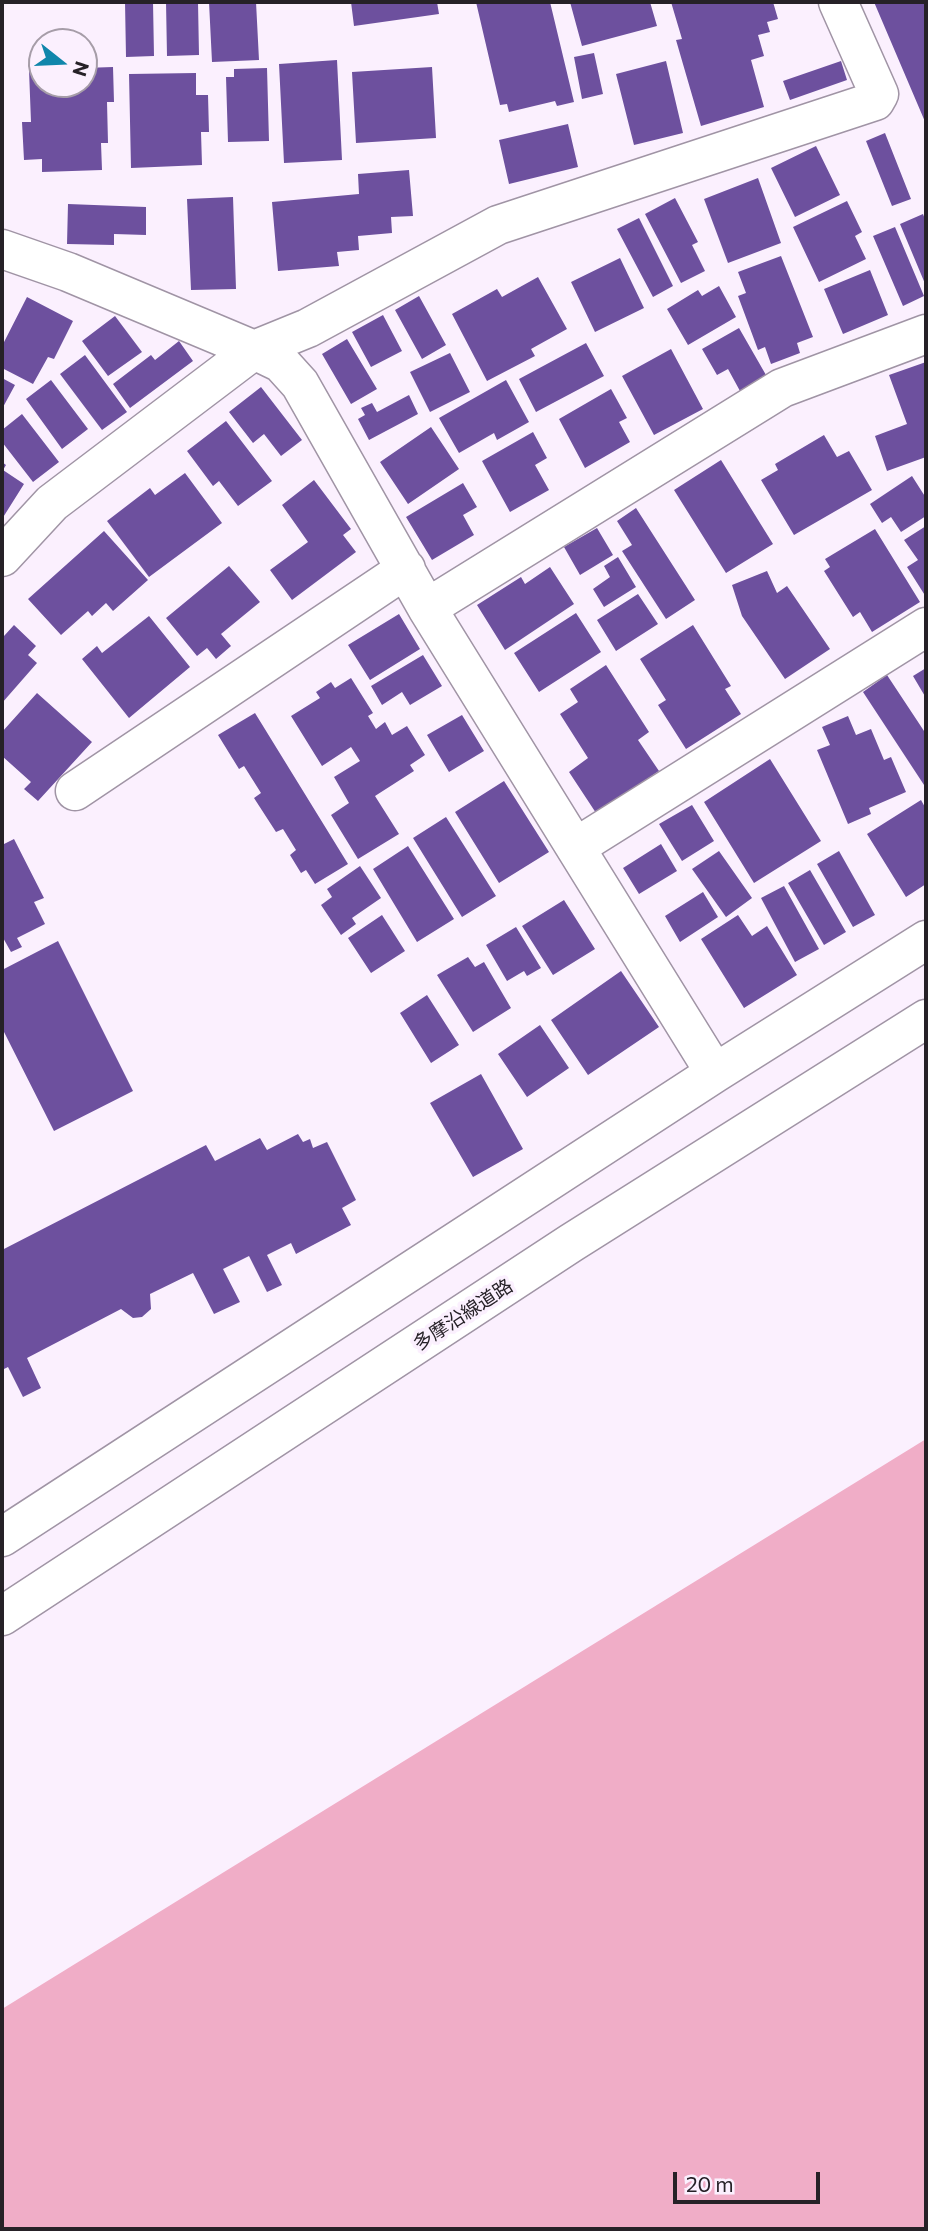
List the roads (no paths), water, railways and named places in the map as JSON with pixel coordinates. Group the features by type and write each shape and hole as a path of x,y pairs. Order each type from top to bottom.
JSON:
{"street":[{"path":"2,556 52,503 254,350 308,328 498,225 875,101 879,94 838,2"},
{"path":"2,248 68,272 254,350 281,363 300,384 427,608 715,1073"},
{"path":"427,608 782,388 926,334"},
{"path":"75,791 406,569"},
{"path":"576,848 926,627"},
{"path":"2,1537 715,1073 926,940"},
{"name":"多摩沿線道路","path":"2,1616 571,1244 926,1019"}]}
